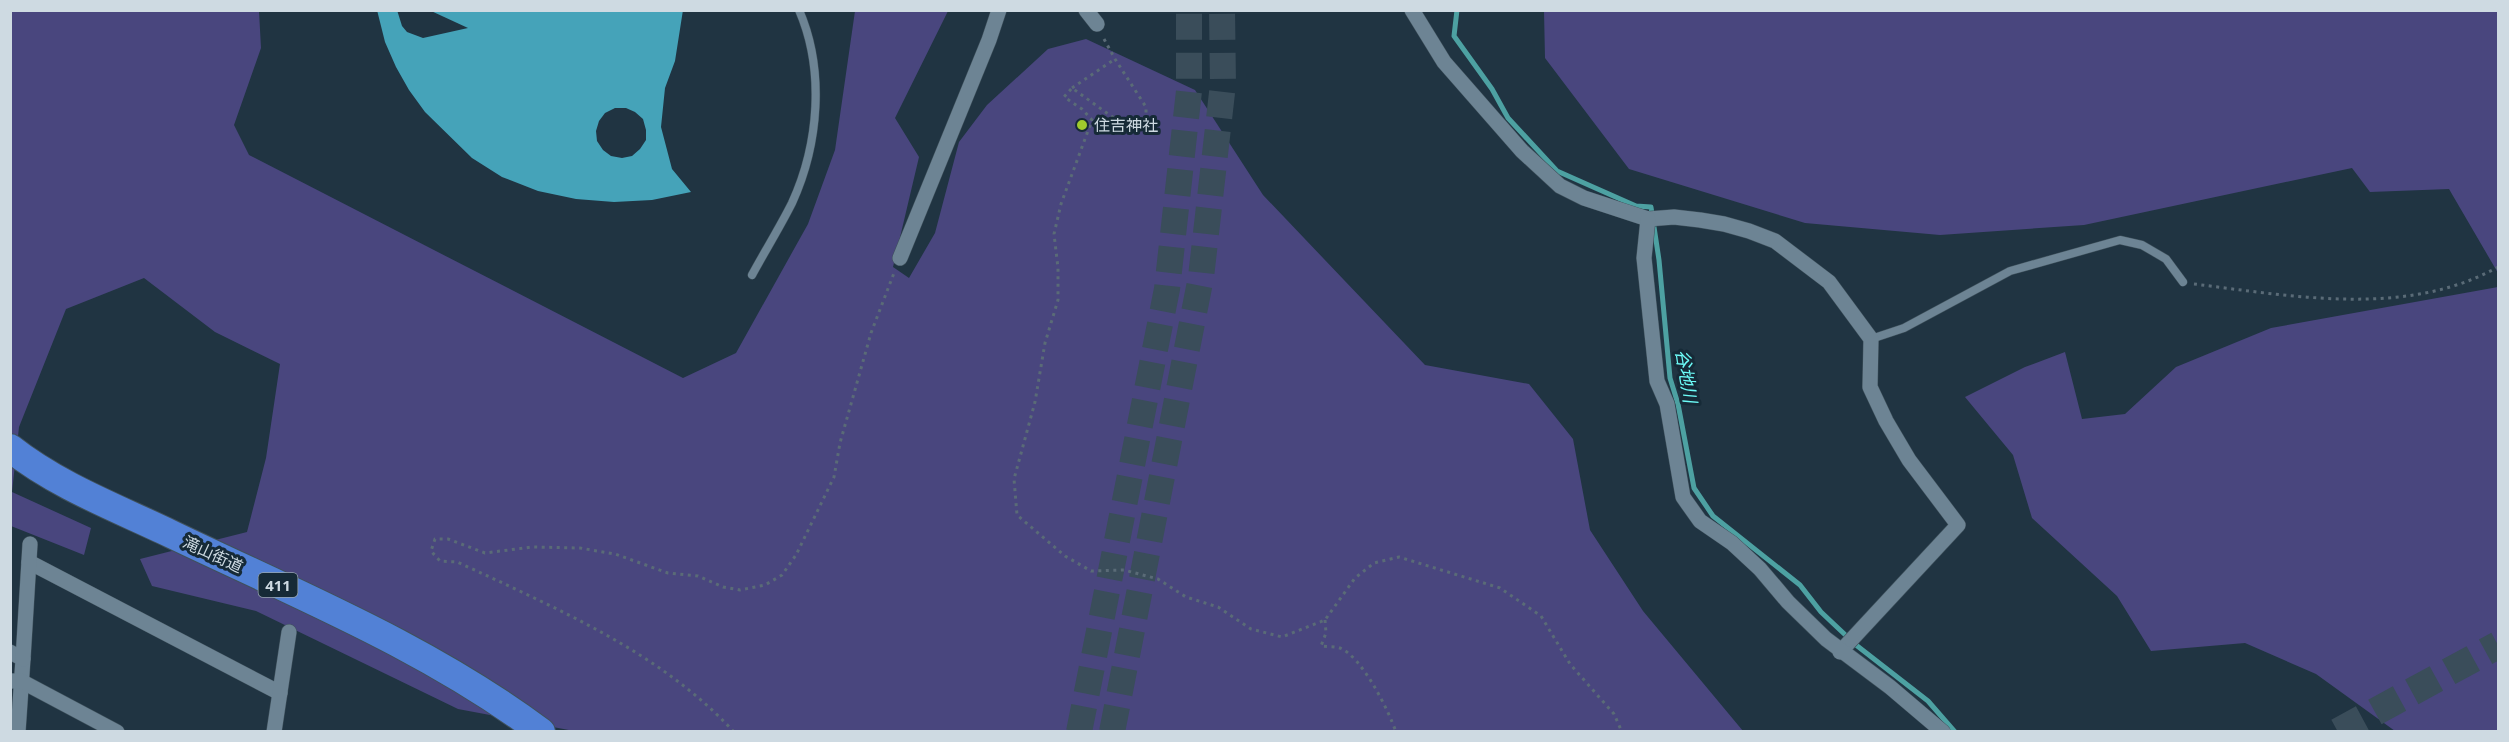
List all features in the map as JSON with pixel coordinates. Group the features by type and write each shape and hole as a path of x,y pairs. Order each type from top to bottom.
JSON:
{"highway":[{"name":"滝山街道","path":"10,448 62,482 388,636 466,679 541,732"}],"street":[{"path":"900,258 990,40 999,10"},
{"path":"1086,10 1097,24"},
{"path":"1412,10 1444,62 1544,174 1560,186 1584,198 1647,219 1674,217 1724,224 1775,241 1829,282 1871,339 1870,387 1908,460 1958,525 1840,651"},
{"path":"1647,219 1644,258 1657,381 1667,404 1683,498 1700,521 1732,543 1753,562 1788,602 1840,651 1890,687 1943,732"},
{"path":"18,732 17,656 30,544"},
{"path":"29,562 280,693"},
{"path":"274,732 289,632"},
{"path":"16,681 117,732"}],"lane":[{"path":"752,275 792,202 804,168 814,124 816,80 807,28 799,10"},
{"path":"1871,339 1904,328 2010,270 2120,240 2142,245 2166,259 2183,282"}],"path":[{"path":"1072,88 1125,126 1146,127 1146,107 1114,59 1097,24"},
{"path":"1114,59 1072,88 1064,97 1082,109 1092,120 1061,204 1054,234 1058,268 1058,300 1045,343 1035,402 1014,479 1017,515 1065,556 1091,571 1124,570 1158,579 1186,597 1218,606 1251,629 1282,637 1325,620 1355,578 1374,563 1399,557 1500,588 1541,616 1570,664 1614,714 1622,732"},
{"path":"734,732 668,673 623,644 457,562 440,561 431,551 435,539 448,539 485,553 532,547 580,548 615,554 668,573 698,576 741,590 765,585 782,575 796,555 834,477 840,443 872,333 900,258"},
{"path":"2183,282 2322,300 2360,300 2430,291 2475,280 2499,267"},
{"path":"1325,620 1326,633 1321,646 1339,648 1356,659 1384,702 1396,732"}],"shaded area":[{"path":"10,11 259,11 261,48 234,125 249,155 683,378 736,353 808,224 835,150 855,11 948,11 895,118 919,157 893,267 909,278 935,233 959,142 987,105 1048,49 1086,39 1195,90 1263,195 1425,365 1529,384 1573,439 1590,530 1643,611 1743,731 574,731 458,709 256,611 152,586 140,559 247,532 266,458 280,364 215,332 144,278 66,309 19,427 12,492 91,528 84,555 11,526"},
{"path":"1544,11 2498,11 2498,273 2449,189 2370,192 2352,168 2084,225 1940,235 1805,223 1629,169 1545,58"},
{"path":"2498,287 2498,731 2395,731 2316,674 2245,643 2151,651 2117,596 2032,518 2013,455 1965,397 2025,367 2065,352 2082,419 2125,414 2176,367 2271,328"}],"building":[{"path":"377,10 397,10 402,26 407,32 423,38 468,28 429,10 683,10 675,61 665,88 661,127 672,169 691,192 652,200 614,202 576,199 538,191 502,177 472,158 425,112 409,90 385,42","holes":["615,108 626,108 643,119 646,140 632,156 622,158 611,156 597,141 596,131 599,121 605,113"]}],"waterway":[{"name":"谷地川","path":"1457,10 1454,36 1492,89 1508,118 1557,171 1636,206 1651,207 1659,260 1670,378 1678,404 1694,488 1713,516 1800,585 1821,612 1856,645 1928,701 1955,732"}],"tunnel":[{"path":"1079,732 1167,289 1189,91 1189,10"},
{"path":"1112,732 1201,277 1223,84 1222,10"},
{"path":"2338,732 2498,645"}],"place":[{"name":"住吉神社","path":"1082,125"}]}
